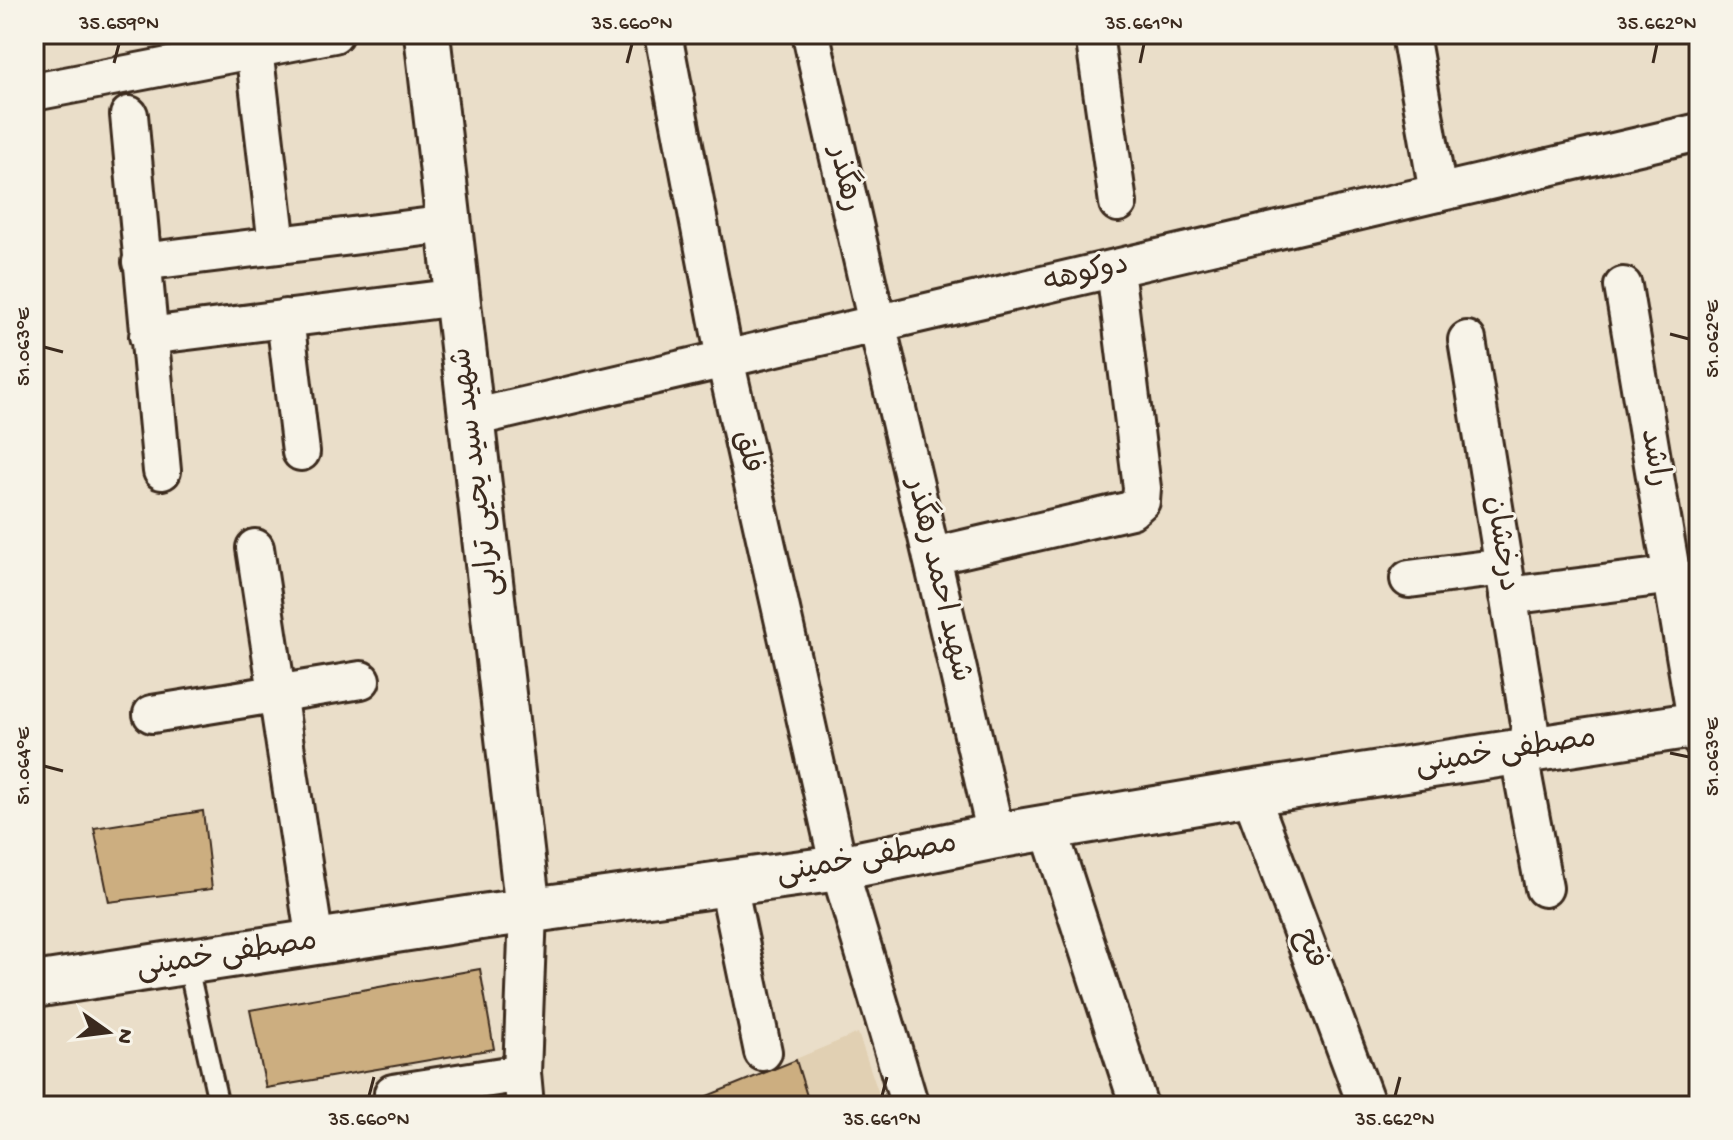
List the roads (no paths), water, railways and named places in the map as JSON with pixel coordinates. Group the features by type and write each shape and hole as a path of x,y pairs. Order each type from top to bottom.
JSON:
{"main road":[{"name":"شهید سید یحیی ترابی","path":"427,34 528,911"},
{"name":"مصطفی خمینی","path":"34,985 839,868 996,836 1250,793 1526,749 1697,729"}],"street":[{"path":"34,92 334,34"},
{"name":"فلق","path":"663,34 725,359 839,868 910,1106"},
{"name":"رهگذر","path":"811,34 874,325"},
{"path":"1094,34 1118,203"},
{"path":"1410,34 1438,193"},
{"path":"254,49 277,245"},
{"path":"129,115 162,471"},
{"name":"دوکوهه","path":"472,418 1699,132"},
{"path":"141,262 449,224"},
{"path":"933,556 1131,510 1141,501 1142,488 1115,269"},
{"name":"راشد","path":"1623,286 1674,575 1697,729"},
{"path":"146,319 285,318 458,297"},
{"path":"285,318 301,452"},
{"name":"شهید احمد رهگذر","path":"874,325 933,556 996,836"},
{"name":"درخشان","path":"1467,340 1506,581 1544,888"},
{"path":"255,548 315,942"},
{"path":"1409,579 1506,581 1674,575"},
{"path":"152,714 361,680"},
{"name":"فتح","path":"1250,793 1367,1106"},
{"path":"1048,827 1139,1106"},
{"path":"728,884 763,1052"},
{"path":"393,1093 524,1089 528,911"}],"lane":[{"path":"187,962 219,1106"}]}
